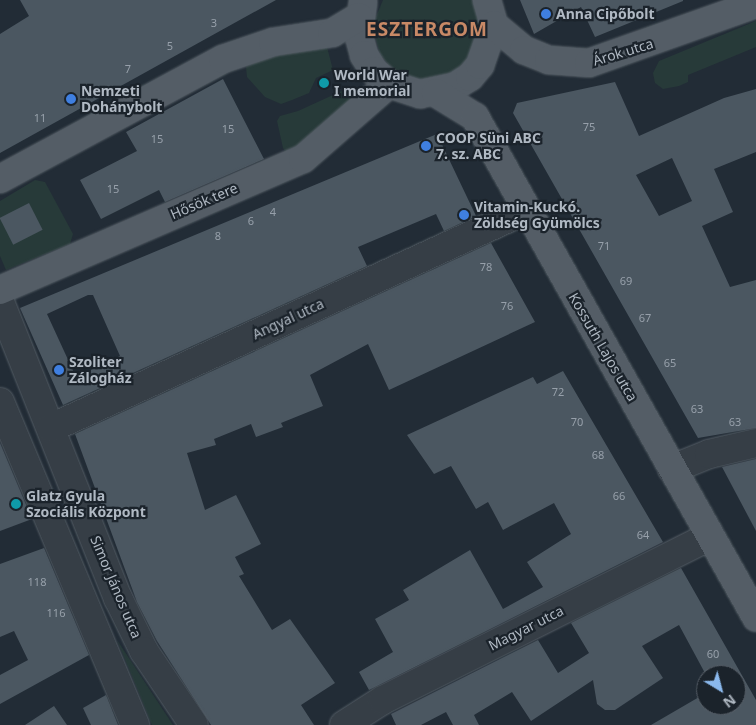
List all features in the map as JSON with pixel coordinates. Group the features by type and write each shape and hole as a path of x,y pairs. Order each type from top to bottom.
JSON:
{"main road":[{"name":"Árok utca","path":"490,12 524,50 549,60 589,63 756,4"},
{"path":"361,8 359,36 364,55 374,71 389,84 420,94 436,93 454,87 501,55 524,50"},
{"path":"0,179 223,58 274,42 332,33 361,8"},
{"path":"475,117 475,71 490,12"},
{"name":"Hősök tere","path":"0,290 303,159 389,84"},
{"name":"Kossuth Lajos utca","path":"436,93 475,117 756,617"}],"street":[{"name":"Angyal utca","path":"52,428 526,210"},
{"name":"Simor János utca","path":"0,302 52,428 118,598 144,651 194,725"},
{"path":"0,402 135,725"},
{"path":"672,469 710,454 756,443"},
{"name":"Magyar utca","path":"344,725 383,700 710,536"}],"green space":[{"path":"383,0 474,0 480,12 479,47 457,75 423,83 406,78 391,68 380,54 375,36 375,19"},
{"path":"756,21 756,47 688,75 688,82 679,86 663,89 655,83 653,73 659,61"},
{"path":"327,47 333,70 316,78 309,93 292,100 281,104 265,97 247,77 246,67 254,62 287,52"},
{"path":"344,90 352,98 329,130 287,153 283,148 277,121 280,116 298,111"},
{"path":"35,180 45,182 73,234 70,244 6,270 0,256 0,201"},
{"path":"117,640 173,725 152,725"}],"building":[{"path":"20,0 276,0 0,153 0,34 29,16"},
{"path":"520,0 683,1 595,37 581,7 534,34"},
{"path":"223,79 264,159 165,202 159,190 101,219 80,180 137,151 126,132"},
{"path":"615,82 639,136 724,98 756,89 756,152 714,169 733,212 702,226 730,287 756,280 756,428 698,438 513,113 517,103","holes":["672,158 692,201 659,216 636,175"]},
{"path":"437,134 476,216 444,231 436,214 358,247 367,266 63,405 20,308","holes":["88,295 93,295 120,356 76,377 47,314"]},
{"path":"29,203 43,230 13,245 0,218"},
{"path":"491,243 535,322 389,390 368,344 310,375 323,406 281,423 283,427 256,437 251,424 214,439 216,445 187,453 205,510 236,495 261,544 235,557 244,574 239,576 272,630 290,619 335,683 301,705 314,725 211,725 157,641 137,602 75,434"},
{"path":"563,371 663,542 369,690 359,672 393,652 375,619 409,600 403,590 470,550 503,609 543,587 527,562 571,534 554,503 503,530 488,502 476,509 451,466 434,474 407,435 533,377 537,384"},
{"name":"Glatz Gyula Szociális Központ","path":"0,443 32,519 0,531"},
{"path":"756,459 756,531 722,467"},
{"path":"44,548 89,655 0,704 0,675 28,660 14,631 0,637 0,564"},
{"path":"681,568 736,665 701,665 679,625 642,646 663,678 615,710 605,710 597,704 593,680 531,721 512,692 474,715 479,725 453,725 446,712 421,725 396,725 391,714 538,640 558,673 589,653 571,623"},
{"path":"746,682 756,700 756,725 651,725 696,699 696,715 746,715"},
{"path":"106,695 118,725 91,725 83,708"},
{"path":"54,706 67,725 25,725"}],"place":[{"name":"Anna Cipőbolt","path":"546,14"},
{"name":"World War I memorial","path":"324,83"},
{"name":"Nemzeti Dohánybolt","path":"71,99"},
{"name":"COOP Süni ABC 7. sz. ABC","path":"426,146"},
{"name":"Vitamin-Kuckó. Zöldség Gyümölcs","path":"464,215"},
{"name":"Szoliter Zálogház","path":"59,370"},
{"name":"Glatz Gyula Szociális Központ","path":"16,504"}],"district":[{"name":"ESZTERGOM","path":"427,30"}]}
